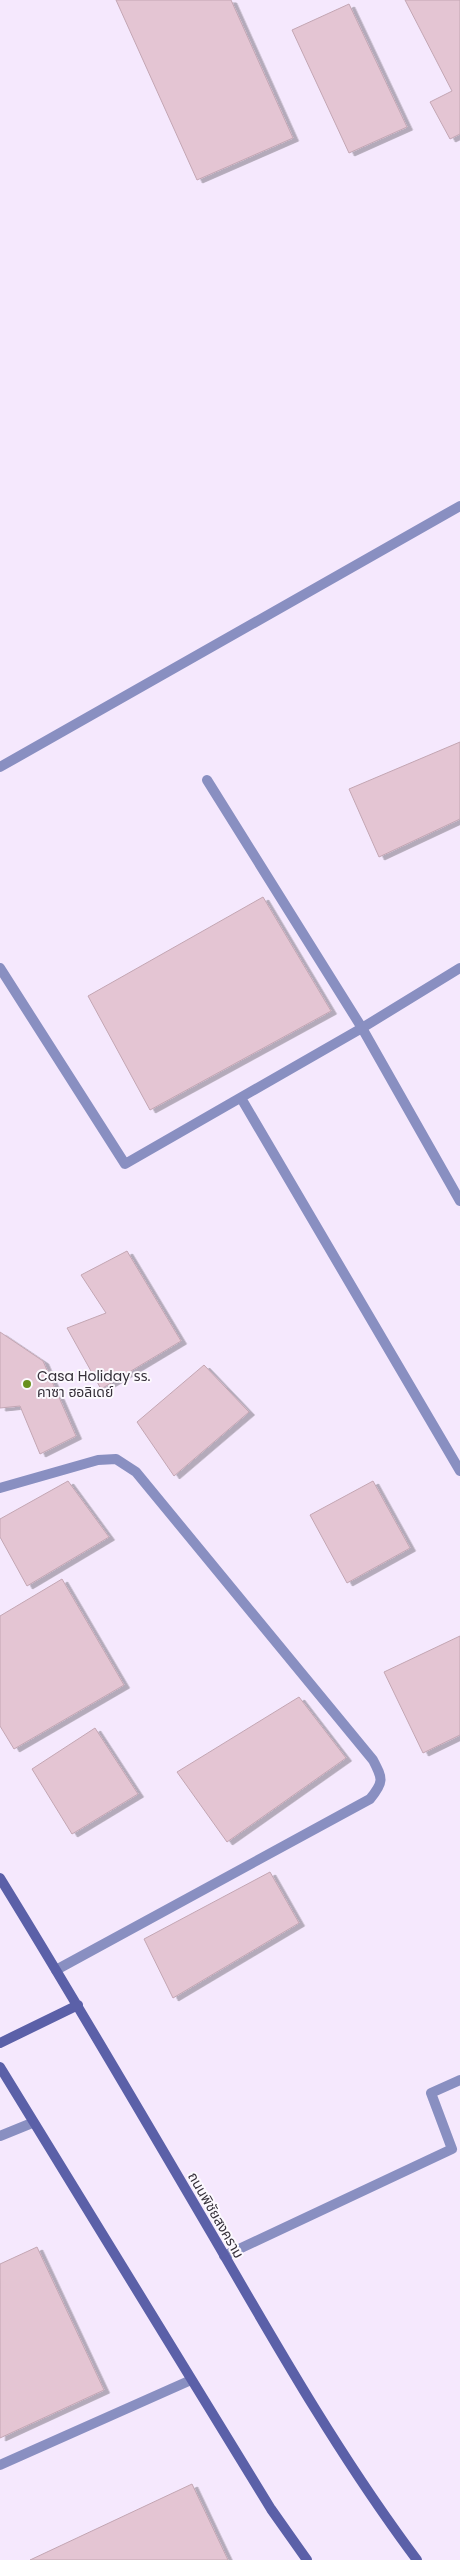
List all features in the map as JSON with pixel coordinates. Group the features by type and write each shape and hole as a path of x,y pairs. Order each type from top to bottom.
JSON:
{"main road":[{"name":"ถนนพิชัยสงคราม","path":"0,1878 78,2005 277,2346 374,2501 418,2560"},
{"path":"0,2043 78,2005"},
{"path":"0,2067 32,2123 271,2509 307,2560"}],"street":[{"path":"0,767 460,506"},
{"path":"207,780 362,1028 460,1201"},
{"path":"0,968 125,1164 362,1028 460,968"},
{"path":"241,1098 460,1471"},
{"path":"0,1488 98,1460 116,1459 136,1472 367,1752 382,1777 380,1787 370,1799 56,1970"},
{"path":"224,2256 452,2149 431,2093 460,2080"},
{"path":"0,2136 32,2123"},
{"path":"0,2465 191,2380"}],"building":[{"path":"116,0 231,0 293,138 197,180"},
{"path":"405,0 460,0 460,134 450,139 430,102 452,91"},
{"path":"349,4 407,127 349,153 292,30"},
{"path":"460,742 460,819 379,857 349,789"},
{"path":"263,897 331,1011 150,1110 88,996"},
{"path":"127,1251 181,1341 101,1389 67,1328 106,1313 81,1275"},
{"name":"Casa Holiday รร. คาซา ฮอลิเดย์","path":"0,1332 43,1361 76,1436 40,1454 20,1406 0,1408"},
{"path":"204,1365 249,1412 174,1476 137,1422"},
{"path":"68,1481 109,1537 27,1586 0,1537 0,1519"},
{"path":"373,1481 410,1548 347,1583 310,1515"},
{"path":"62,1579 124,1685 14,1749 0,1726 0,1616"},
{"path":"460,1636 460,1735 423,1753 384,1672"},
{"path":"299,1697 346,1758 227,1842 177,1772"},
{"path":"95,1728 138,1794 72,1834 32,1769"},
{"path":"270,1872 299,1923 173,1998 144,1939"},
{"path":"37,2247 104,2390 0,2438 0,2264"},
{"path":"192,2484 228,2560 30,2560"}],"place":[{"name":"Casa Holiday รร. คาซา ฮอลิเดย์","path":"27,1384"}]}
